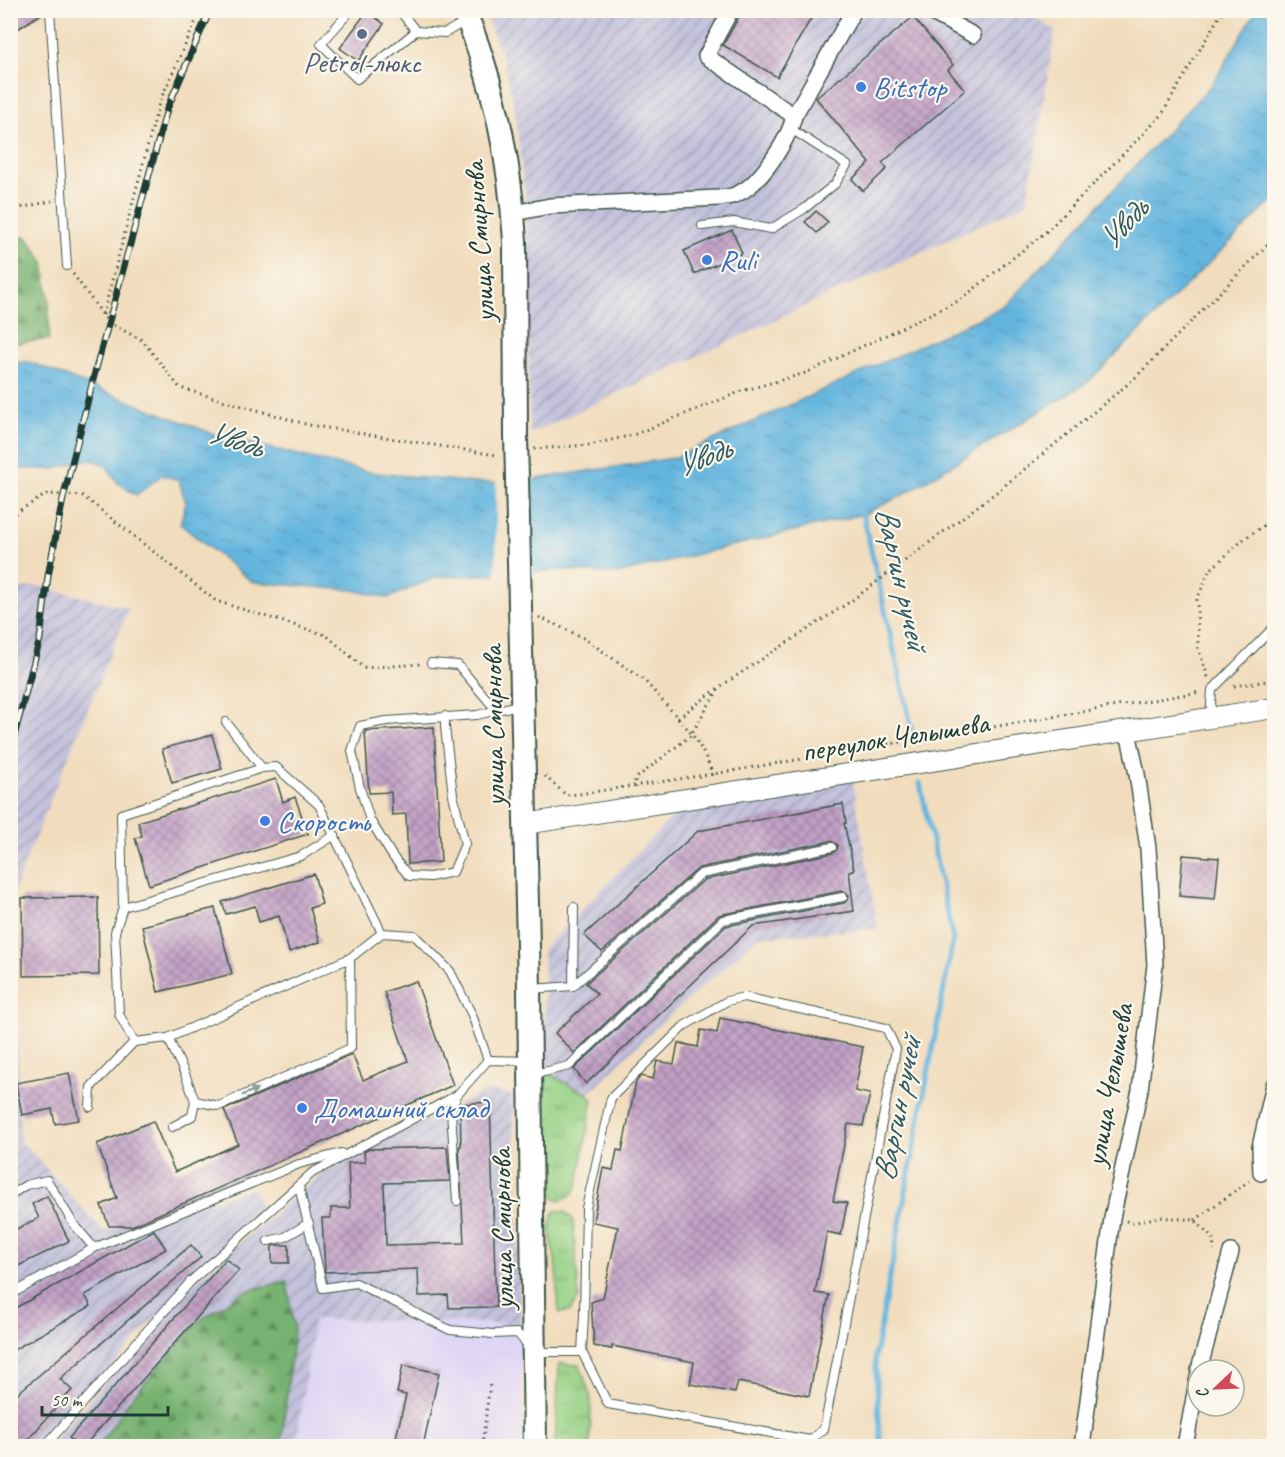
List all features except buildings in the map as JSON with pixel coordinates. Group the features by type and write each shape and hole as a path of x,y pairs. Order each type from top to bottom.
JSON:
{"main road":[{"name":"улица Смирнова","path":"466,15 486,69 498,117 514,213 527,610 523,704 535,1446"}],"street":[{"path":"731,10 706,56 793,122"},
{"path":"514,213 550,206 719,198 738,194 753,183 793,122 854,10"},
{"path":"927,10 973,35"},
{"name":"переулок Челышева","path":"525,824 1275,708"},
{"name":"улица Челышева","path":"1082,1446 1112,1218 1140,1090 1155,965 1148,848 1128,732"},
{"path":"1261,1173 1260,1147 1275,1085"},
{"path":"1202,1358 1231,1252"},
{"path":"1185,1446 1190,1418"}],"lane":[{"path":"50,10 67,266"},
{"path":"351,10 321,44 357,79 416,31 445,33 466,15"},
{"path":"399,10 416,31"},
{"path":"702,226 734,222 771,229 804,209 835,184 847,165 793,122"},
{"path":"1209,719 1212,690 1275,627"},
{"path":"431,663 458,665 496,710"},
{"path":"445,716 453,795 465,844 453,872 430,878 409,876 393,857 370,820 352,751 360,726 386,721 445,716 477,715 523,704"},
{"path":"226,722 262,768"},
{"path":"134,1042 119,1014 115,932 123,908 121,814 262,768 276,767 319,805 382,933"},
{"path":"123,908 301,856 335,835"},
{"path":"529,989 573,986 701,874 832,847"},
{"path":"488,1060 530,1067 544,1072 569,1066 723,920 843,897"},
{"path":"573,986 574,907"},
{"path":"90,1107 91,1087 134,1042 168,1038 350,958 382,933 414,935 450,971 472,1015 488,1060"},
{"path":"195,1101 219,1106 351,1048 350,958"},
{"path":"744,997 886,1028 896,1049 824,1429 810,1440 608,1404 582,1352 586,1208 611,1098 684,1026 727,1001 744,997"},
{"path":"168,1038 195,1101 192,1116 172,1127"},
{"path":"45,1446 191,1281 312,1173 457,1095 488,1060"},
{"path":"456,1201 452,1111 457,1095"},
{"path":"10,1295 94,1248 299,1164 352,1150"},
{"path":"15,1192 26,1185 47,1180 73,1223 94,1248"},
{"path":"299,1186 323,1288 356,1283 450,1330 493,1334 517,1333 534,1352 582,1352"},
{"path":"268,1241 285,1238 309,1223"}],"path":[{"path":"103,315 159,103 201,10"},
{"path":"521,443 589,445 633,435 742,391 806,373 960,300 1047,231 1161,116 1223,10"},
{"path":"10,210 62,199"},
{"path":"678,718 721,686 851,601 998,491 1134,379 1275,238"},
{"path":"67,266 109,323 142,340 180,388 309,425 496,455"},
{"path":"10,516 47,494 82,496 216,601 326,635 364,668 431,663"},
{"path":"1212,690 1198,648 1197,600 1209,572 1245,538 1275,519"},
{"path":"527,610 582,637 644,680 692,733 708,761 718,795"},
{"path":"544,768 545,777 566,795 713,774 1275,680"},
{"path":"636,807 635,779 692,733 721,686"},
{"path":"1195,1221 1261,1173"},
{"path":"1112,1218 1133,1222 1158,1217 1195,1221 1213,1239 1216,1260"},
{"path":"482,1446 490,1383"}],"shaded area":[{"path":"484,11 1024,11 1055,30 1027,203 530,434 525,197 515,110 503,59"},
{"path":"37,586 129,608 13,892 20,1140 103,1231 252,1189 263,1210 189,1280 42,1446 10,1446 10,590"},
{"path":"851,771 878,929 758,937 656,1028 588,1094 546,1073 543,949 692,797"},
{"path":"490,1090 512,1095 521,1324 314,1319 296,1446 49,1446 193,1283 313,1181 354,1153"},
{"path":"313,1319 521,1324 524,1446 296,1446"}],"green space":[{"path":"10,236 27,237 44,262 49,300 49,339 11,344"},
{"path":"546,1073 588,1094 593,1099 578,1184 572,1195 561,1200 554,1198 552,1194 549,1134 542,1075"},
{"path":"555,1211 565,1212 573,1219 579,1298 570,1311 560,1313 557,1298 557,1271 550,1232"},
{"path":"287,1281 294,1330 281,1446 105,1446 101,1442 134,1395 199,1321 245,1291"},
{"path":"559,1364 580,1365 591,1398 590,1446 555,1446"}],"water":[{"name":"Уводь","path":"1256,11 1274,11 1274,199 1088,382 901,496 864,514 616,574 564,570 437,577 388,598 353,590 252,582 180,524 186,503 179,480 162,475 136,495 118,483 106,465 89,459 53,469 11,469 11,363 29,362 216,435 368,472 475,483 517,482 674,458 1004,307 1213,83"}],"pier":[{"path":"527,478 532,574 496,576 496,480"}],"waterway":[{"name":"Варгин ручей","path":"862,510 912,730"},
{"name":"Варгин ручей","path":"881,1446 875,1356 953,940 920,783"}],"railway":[{"path":"10,751 40,639 48,576 63,499 94,376 167,109 210,10"}],"place":[{"name":"Petrol-люкс","path":"362,34"},
{"name":"Bitstop","path":"861,87"},
{"name":"Ruli","path":"707,260"},
{"name":"Скорость","path":"265,821"},
{"name":"Домашний склад","path":"302,1108"}]}
